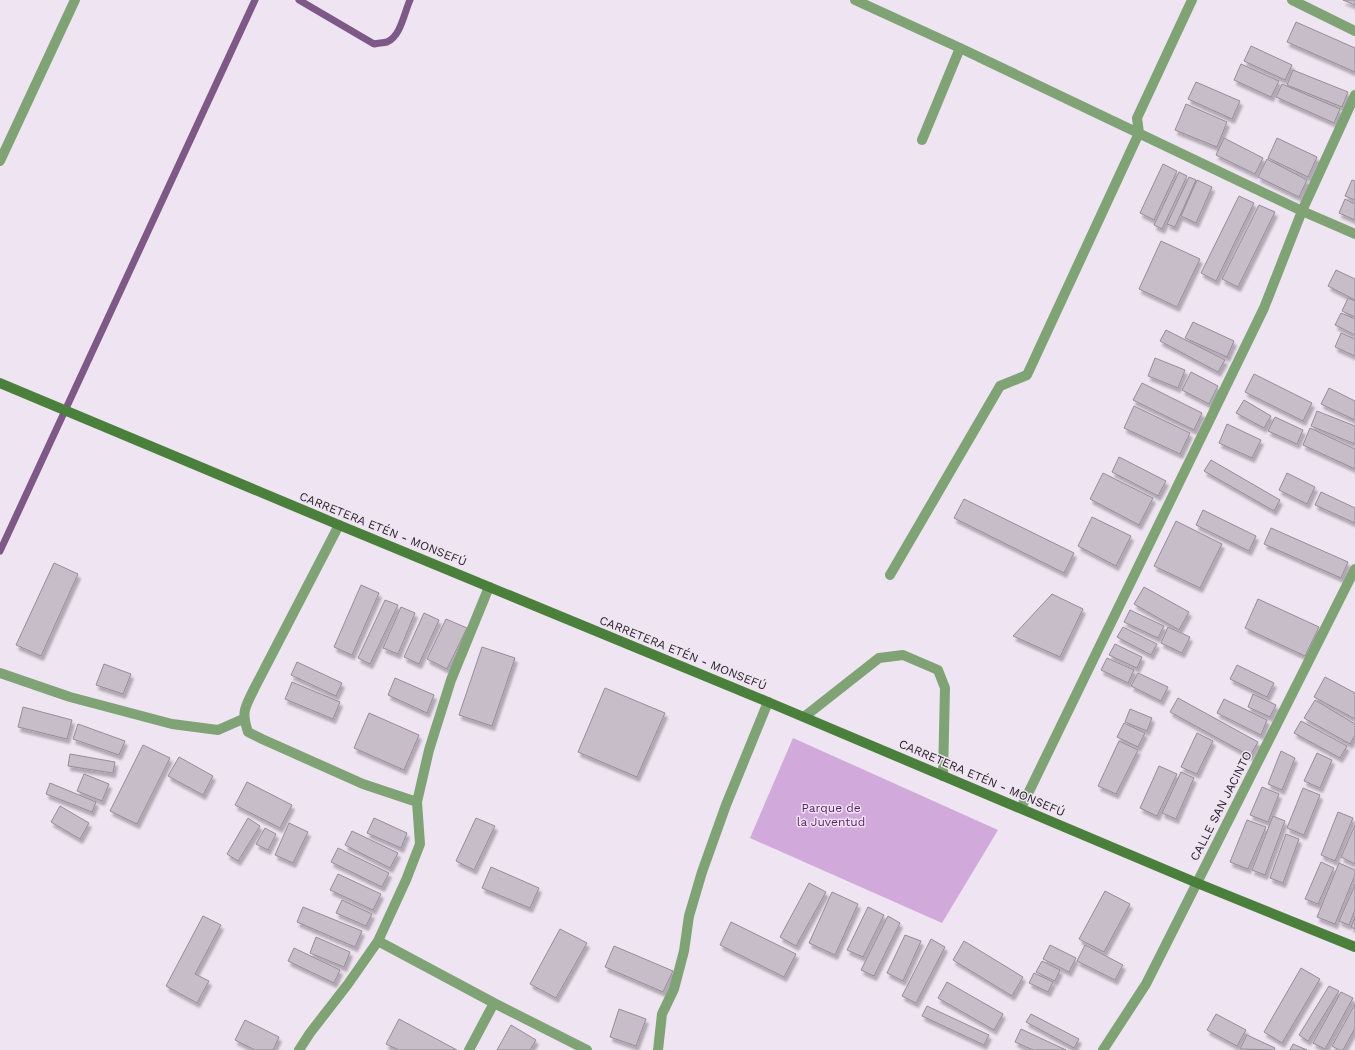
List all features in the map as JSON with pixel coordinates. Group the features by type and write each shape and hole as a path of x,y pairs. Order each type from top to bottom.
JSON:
{"main road":[{"name":"CARRETERA ETÉN - MONSEFÚ","path":"0,384 804,717 1197,883 1355,947"}],"street":[{"path":"0,161 74,0"},
{"path":"855,0 960,48 1302,211 1355,234"},
{"path":"890,575 1000,386 1027,375 1139,133 1136,118 1192,0"},
{"path":"1292,0 1355,30"},
{"path":"922,140 960,48"},
{"path":"1021,808 1264,308 1302,211 1355,95"},
{"path":"339,525 245,707 243,719 248,732 262,739 364,784 417,802"},
{"name":"CALLE SAN JACINTO","path":"1103,1050 1146,984 1355,570"},
{"path":"299,1050 378,941 406,880 420,844 417,802 429,750 451,680 489,587"},
{"path":"804,717 879,658 903,655 922,663 938,670 945,688 943,776"},
{"path":"0,673 70,697 172,724 218,730 243,719"},
{"path":"658,1050 662,1014 676,982 684,951 689,916 702,872 726,805 768,702"},
{"path":"378,941 494,1003 587,1050"},
{"path":"469,1050 494,1003"}],"green space":[{"name":"Parque de la Juventud","path":"793,738 998,830 942,923 750,838"}],"building":[{"path":"1343,0 1355,0 1355,5"},
{"path":"1296,22 1355,48 1355,72 1287,42"},
{"path":"1251,46 1292,65 1285,80 1244,61"},
{"path":"1241,64 1279,81 1271,97 1234,80"},
{"path":"1293,70 1348,92 1342,107 1287,85"},
{"path":"1196,82 1240,101 1232,119 1188,99"},
{"path":"1282,84 1340,109 1334,123 1276,97"},
{"path":"1186,104 1227,122 1217,147 1175,130"},
{"path":"1224,138 1263,158 1255,174 1216,155"},
{"path":"1277,138 1317,157 1308,177 1268,158"},
{"path":"1267,159 1307,180 1299,197 1258,177"},
{"path":"1163,164 1177,171 1154,220 1140,213"},
{"path":"1179,172 1187,176 1162,229 1154,225"},
{"path":"1189,177 1196,180 1175,227 1167,224"},
{"path":"1197,180 1212,187 1196,223 1181,216"},
{"path":"1352,180 1355,181 1355,200 1345,196"},
{"path":"1239,196 1254,203 1216,281 1201,273"},
{"path":"1345,199 1355,204 1355,220 1339,213"},
{"path":"1259,205 1275,212 1238,287 1222,279"},
{"path":"1161,241 1200,259 1177,307 1139,289"},
{"path":"1336,270 1355,279 1355,300 1328,286"},
{"path":"1348,298 1355,301 1355,317 1342,311"},
{"path":"1341,313 1355,319 1355,335 1335,325"},
{"path":"1193,322 1234,341 1227,357 1185,338"},
{"path":"1166,330 1225,360 1218,372 1160,341"},
{"path":"1341,333 1355,339 1355,356 1335,347"},
{"path":"1155,358 1185,370 1178,388 1148,376"},
{"path":"1191,372 1218,386 1209,404 1182,390"},
{"path":"1254,374 1312,403 1303,421 1245,392"},
{"path":"1142,383 1202,413 1194,430 1133,400"},
{"path":"1329,388 1355,401 1355,420 1321,404"},
{"path":"1244,400 1271,416 1264,428 1236,413"},
{"path":"1134,406 1190,433 1180,454 1124,428"},
{"path":"1317,411 1355,426 1355,444 1311,426"},
{"path":"1275,417 1303,430 1297,444 1268,431"},
{"path":"1227,424 1261,440 1252,458 1219,443"},
{"path":"1310,428 1355,449 1355,469 1303,445"},
{"path":"1119,457 1166,481 1158,496 1112,472"},
{"path":"1211,460 1280,500 1274,511 1204,471"},
{"path":"1103,473 1153,498 1139,525 1090,499"},
{"path":"1287,473 1315,487 1307,504 1279,490"},
{"path":"1321,492 1355,508 1355,523 1315,505"},
{"path":"964,499 1074,553 1064,573 954,518"},
{"path":"1203,510 1256,536 1249,551 1196,525"},
{"path":"1092,517 1131,536 1116,566 1078,546"},
{"path":"1176,521 1222,544 1200,588 1154,566"},
{"path":"1271,528 1348,562 1341,578 1264,544"},
{"path":"54,563 78,574 41,656 16,645"},
{"path":"361,585 379,593 352,655 334,647"},
{"path":"1144,587 1189,612 1179,630 1134,604"},
{"path":"1052,594 1083,609 1060,657 1013,636"},
{"path":"1258,599 1319,627 1305,656 1245,628"},
{"path":"385,600 398,605 370,664 358,658"},
{"path":"401,607 415,613 398,654 383,648"},
{"path":"1130,610 1164,626 1158,638 1124,622"},
{"path":"424,613 439,620 419,664 404,657"},
{"path":"446,619 467,628 447,669 427,659"},
{"path":"1123,627 1157,644 1151,655 1117,637"},
{"path":"1168,627 1190,637 1182,653 1161,643"},
{"path":"1115,644 1142,657 1137,668 1109,655"},
{"path":"482,647 515,658 492,726 459,715"},
{"path":"1107,658 1134,670 1128,683 1101,670"},
{"path":"297,662 342,683 336,696 291,675"},
{"path":"104,664 131,674 123,694 96,685"},
{"path":"1237,665 1274,683 1267,697 1230,679"},
{"path":"1138,673 1168,687 1161,701 1131,686"},
{"path":"1325,677 1355,693 1355,719 1314,697"},
{"path":"395,678 434,695 427,713 388,695"},
{"path":"292,682 340,702 333,719 285,699"},
{"path":"605,688 665,713 637,777 578,752"},
{"path":"1253,694 1276,705 1270,717 1248,707"},
{"path":"1178,698 1258,742 1250,756 1170,712"},
{"path":"1224,699 1267,720 1261,735 1217,713"},
{"path":"1315,700 1355,724 1355,735 1350,744 1304,718"},
{"path":"23,707 72,720 67,739 18,727"},
{"path":"1130,709 1152,718 1147,731 1125,722"},
{"path":"369,713 419,735 404,770 354,748"},
{"path":"1301,721 1347,746 1340,758 1294,733"},
{"path":"1124,723 1145,733 1138,747 1117,737"},
{"path":"78,724 125,741 119,755 73,739"},
{"path":"1197,733 1213,741 1197,774 1181,767"},
{"path":"1119,741 1138,750 1116,794 1098,786"},
{"path":"143,745 170,758 137,824 110,811"},
{"path":"1281,751 1295,758 1282,790 1268,784"},
{"path":"1317,753 1332,760 1320,788 1304,781"},
{"path":"70,754 115,762 113,773 68,766"},
{"path":"179,757 213,776 203,795 168,776"},
{"path":"1159,766 1177,774 1157,816 1140,808"},
{"path":"1181,772 1194,778 1176,819 1162,813"},
{"path":"84,774 109,784 102,801 77,791"},
{"path":"247,782 292,805 280,828 235,805"},
{"path":"50,783 96,802 92,812 46,794"},
{"path":"1262,787 1279,794 1268,822 1250,815"},
{"path":"1303,788 1320,795 1304,835 1287,828"},
{"path":"60,806 89,823 80,839 51,822"},
{"path":"1338,812 1353,818 1335,861 1321,855"},
{"path":"1273,816 1285,821 1265,875 1252,870"},
{"path":"248,818 260,826 238,861 227,854"},
{"path":"374,818 407,833 401,848 367,833"},
{"path":"476,818 495,826 474,870 456,861"},
{"path":"1247,820 1266,827 1248,869 1230,862"},
{"path":"289,823 308,832 293,863 275,855"},
{"path":"1355,825 1355,864 1341,857"},
{"path":"265,828 276,834 268,850 256,844"},
{"path":"352,831 398,853 390,868 345,845"},
{"path":"1286,834 1299,839 1283,883 1270,878"},
{"path":"338,848 389,873 382,887 331,862"},
{"path":"1321,862 1334,868 1318,904 1305,899"},
{"path":"1339,863 1355,870 1355,875 1335,924 1317,917"},
{"path":"491,867 539,888 530,908 482,888"},
{"path":"338,874 381,894 373,910 330,890"},
{"path":"809,883 826,892 796,946 780,937"},
{"path":"1355,885 1355,910 1349,925 1339,921"},
{"path":"1105,891 1130,904 1104,952 1079,939"},
{"path":"832,892 858,904 835,955 809,943"},
{"path":"342,900 372,914 366,926 336,913"},
{"path":"303,907 362,931 355,947 297,922"},
{"path":"868,907 884,915 863,957 847,950"},
{"path":"203,916 221,925 195,974 209,981 197,1003 166,986"},
{"path":"888,916 900,923 874,976 861,970"},
{"path":"1355,917 1355,929 1351,927"},
{"path":"731,922 796,954 784,977 720,945"},
{"path":"560,929 587,943 556,998 530,984"},
{"path":"905,935 921,941 903,981 887,973"},
{"path":"316,937 350,952 344,967 310,953"},
{"path":"931,939 945,947 916,1003 902,996"},
{"path":"964,941 1023,977 1012,996 953,960"},
{"path":"1050,945 1076,958 1069,972 1043,959"},
{"path":"1085,945 1123,965 1115,980 1077,961"},
{"path":"614,946 673,971 663,992 605,967"},
{"path":"294,948 340,970 334,983 288,961"},
{"path":"1042,961 1060,970 1055,981 1036,972"},
{"path":"1301,968 1320,979 1282,1043 1264,1032"},
{"path":"1034,973 1053,982 1048,992 1029,983"},
{"path":"947,982 1003,1014 994,1030 938,998"},
{"path":"1329,986 1339,991 1308,1041 1299,1035"},
{"path":"1341,992 1353,998 1325,1049 1313,1043"},
{"path":"1355,1004 1355,1028 1343,1050 1339,1050 1332,1046"},
{"path":"927,1006 989,1035 984,1045 922,1016"},
{"path":"619,1009 646,1019 636,1046 610,1037"},
{"path":"1031,1014 1079,1039 1074,1048 1026,1022"},
{"path":"1216,1014 1246,1030 1237,1046 1207,1030"},
{"path":"399,1019 457,1050 399,1050 386,1044"},
{"path":"245,1020 279,1037 273,1050 255,1050 235,1040"},
{"path":"511,1025 536,1040 530,1050 497,1050"},
{"path":"1021,1029 1066,1050 1033,1050 1015,1042"},
{"path":"1247,1035 1275,1048 1274,1050 1240,1049"},
{"path":"1293,1044 1307,1050 1290,1050"}],"waterway":[{"path":"0,551 255,0"},
{"path":"299,0 374,44 387,42 396,35 402,24 410,0"}]}
